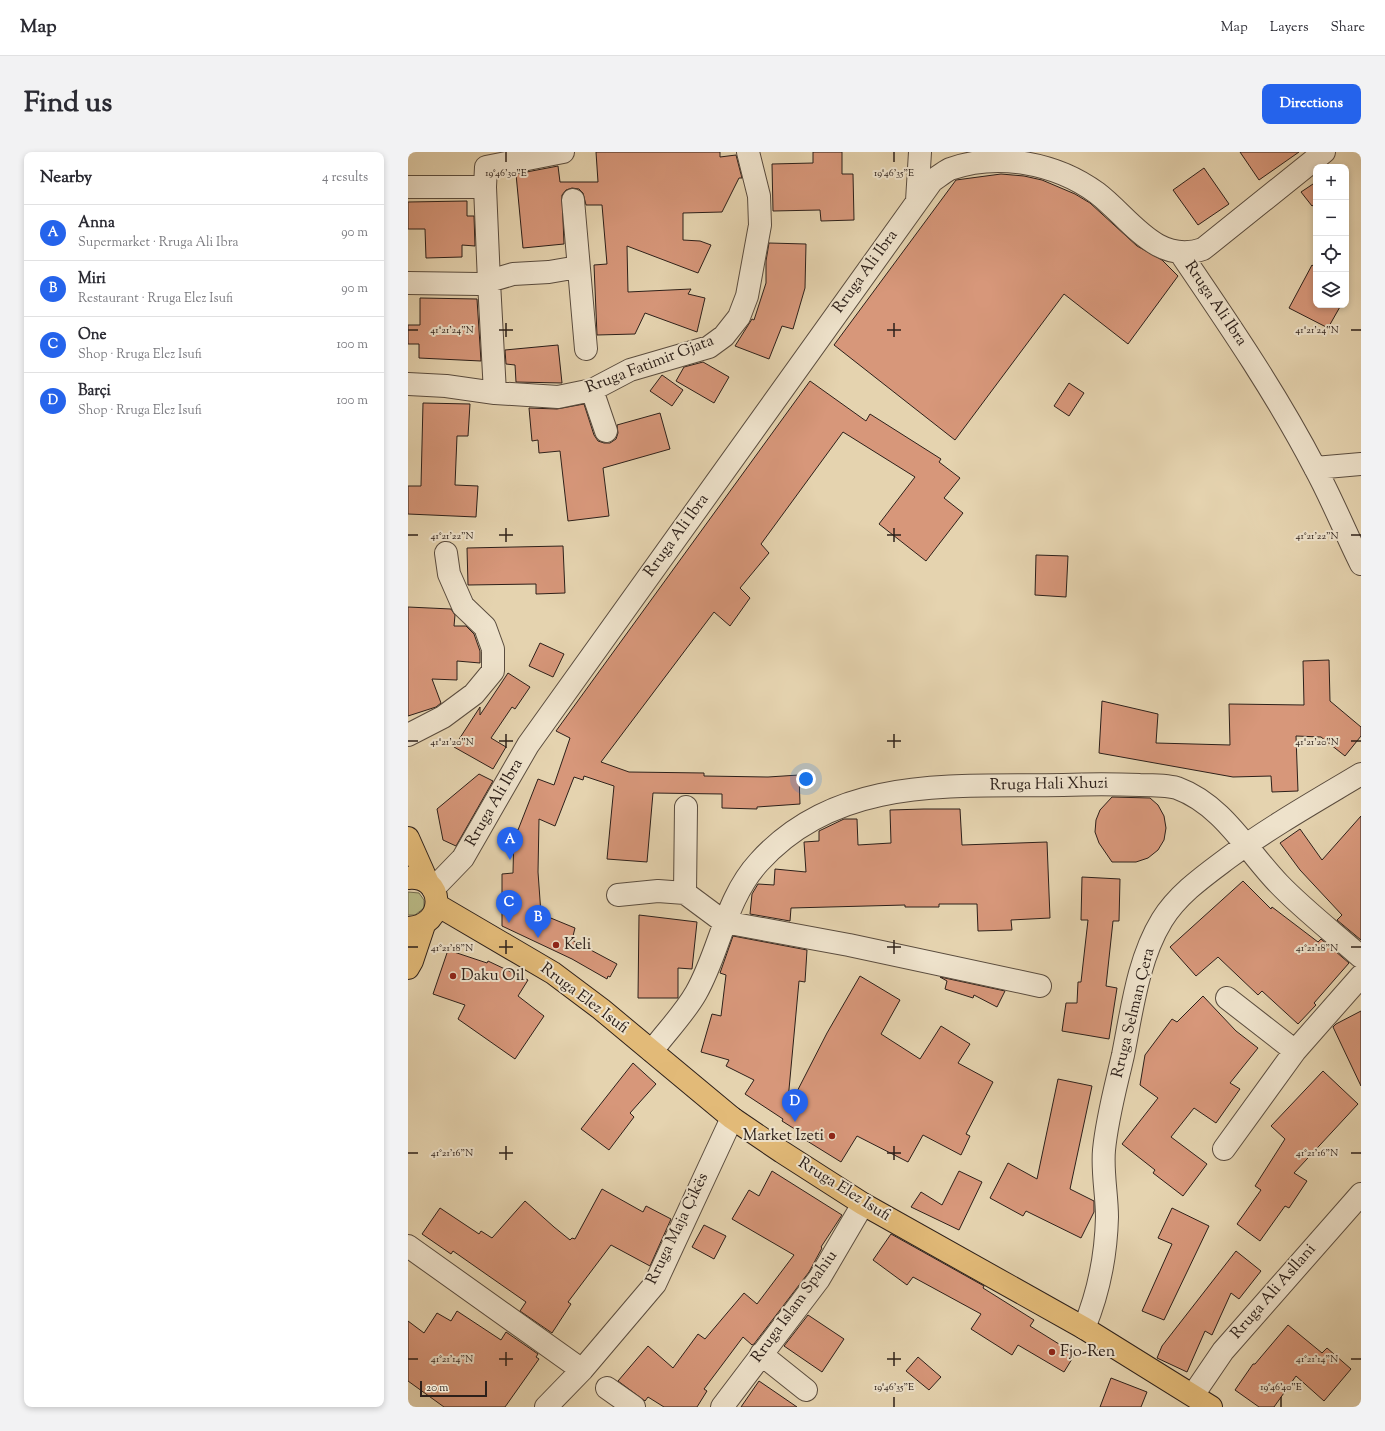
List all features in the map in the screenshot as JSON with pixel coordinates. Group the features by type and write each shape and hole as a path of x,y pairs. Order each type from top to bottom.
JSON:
{"main road":[{"path":"408,838 426,889 430,920 416,927 412,961 408,968"},
{"name":"Rruga Elez Isufi","path":"426,889 553,973 601,1009 732,1118 863,1204 1084,1328 1211,1407"}],"street":[{"path":"495,393 485,187 486,167 564,152"},
{"name":"Rruga Fatimir Gjata","path":"408,384 446,386 495,393 558,397 592,390 630,370 709,347 724,336 739,317 746,296 760,225 759,196 748,152"},
{"path":"917,201 920,152"},
{"path":"1181,254 1192,253 1203,249 1324,152"},
{"name":"Rruga Ali Ibra","path":"426,889 464,858 528,745 917,201 932,181 949,169 969,163 991,160 1015,160 1044,166 1073,178 1097,194 1153,243 1181,254 1237,335 1315,468 1361,564"},
{"path":"408,187 485,187"},
{"path":"573,200 586,349"},
{"path":"408,283 489,282 513,274 549,272 578,267"},
{"path":"592,390 606,431"},
{"path":"1315,468 1361,464"},
{"path":"408,735 443,717 474,694 493,671 493,649 485,627 464,606 450,574 446,553"},
{"name":"Rruga Selman Çera","path":"1084,1328 1094,1304 1100,1281 1105,1250 1107,1218 1104,1152 1108,1124 1132,1009 1147,951 1162,919 1183,894 1247,844 1290,816 1361,774"},
{"name":"Rruga Hali Xhuzi","path":"652,1051 695,994 712,959 724,922 739,890 754,868 783,838 820,816 849,802 884,793 924,787 1118,784 1158,785 1176,788 1204,803 1247,844 1280,886 1361,957"},
{"path":"685,893 686,808"},
{"path":"618,894 658,891 685,893 724,922 849,945 1040,986"},
{"path":"1224,1149 1295,1051 1361,976"},
{"path":"1227,998 1295,1051"},
{"name":"Rruga Maja Çikës","path":"546,1407 582,1370 655,1284 732,1118"},
{"name":"Rruga Ali Asllani","path":"1193,1395 1223,1351 1361,1194"},
{"name":"Rruga Islam Spahiu","path":"722,1407 818,1279 863,1204"},
{"path":"408,1246 582,1370"},
{"path":"761,1354 806,1390"},
{"path":"607,1388 634,1407"}],"green space":[{"path":"408,892 419,893 424,900 424,908 415,915 408,915"}],"building":[{"path":"596,152 720,152 720,157 736,155 742,178 739,178 722,212 683,213 683,240 700,241 711,245 698,273 627,246 628,292 691,289 688,294 705,298 697,332 645,313 635,334 597,335 594,265 607,264 602,205 586,205 583,193 579,189 572,188 566,190 562,195 564,244 523,248 516,174 558,166 560,182 598,182"},
{"path":"813,152 842,152 842,174 853,174 854,220 821,221 820,210 773,211 772,164 813,163"},
{"path":"1240,152 1299,152 1259,180"},
{"path":"1204,168 1229,204 1198,225 1173,190"},
{"path":"1001,174 1024,176 1042,180 1075,194 1090,203 1137,246 1162,260 1178,276 1128,344 1064,294 955,440 834,345 956,180"},
{"path":"1313,184 1313,205 1312,206 1301,192"},
{"path":"467,201 467,216 474,216 475,246 462,245 462,257 426,258 425,229 408,229 408,202"},
{"path":"769,243 806,244 805,288 793,329 782,326 769,359 735,346 752,319 754,320 766,283 766,261"},
{"path":"1312,265 1313,308 1339,308 1328,328 1289,308"},
{"path":"420,298 477,299 481,361 419,358 419,344 408,344 408,325 420,325"},
{"path":"558,345 562,383 516,382 515,365 506,364 505,350"},
{"path":"703,362 729,377 714,403 676,381 684,367"},
{"path":"662,375 683,390 672,406 650,391"},
{"path":"810,381 866,421 870,414 941,459 939,462 960,478 944,498 963,513 926,561 879,524 915,477 843,432 761,544 769,553 740,588 750,598 730,626 714,612 601,762 629,772 704,773 704,776 768,777 799,775 800,804 757,807 757,809 722,808 722,794 653,793 647,862 607,859 614,786 584,776 583,780 574,777 555,826 539,819 538,872 541,914 575,928 572,940 617,964 610,977 608,976 607,979 572,959 502,926 502,874 513,873 514,830 518,830 538,779 554,785 570,738 556,731"},
{"path":"1069,383 1084,393 1069,416 1054,406"},
{"path":"423,403 470,404 468,436 457,436 455,485 478,486 476,517 408,514 408,486 421,486"},
{"path":"584,404 594,435 598,441 604,443 610,443 616,439 618,433 617,425 660,413 670,449 603,468 609,516 568,521 560,451 539,453 538,440 532,441 529,408 557,409"},
{"path":"563,546 565,593 536,594 536,584 468,585 467,548"},
{"path":"1036,555 1068,556 1066,597 1035,595"},
{"path":"408,607 451,609 455,615 454,626 466,626 474,634 480,651 480,663 457,661 457,680 432,679 441,703 436,707 408,716"},
{"path":"540,643 564,654 553,677 529,666"},
{"path":"1329,660 1330,701 1361,727 1361,736 1345,756 1321,737 1296,736 1298,791 1272,792 1271,776 1233,777 1099,753 1102,701 1158,714 1156,743 1230,745 1229,704 1304,705 1303,661"},
{"path":"508,673 530,687 515,709 512,707 491,738 506,747 493,769 454,747 480,707 480,715"},
{"path":"479,774 493,781 456,846 443,840 437,809"},
{"path":"1112,797 1150,798 1158,805 1164,816 1166,828 1164,840 1158,850 1148,858 1136,862 1112,862 1099,843 1095,832 1096,820 1100,810"},
{"path":"960,809 962,845 1047,842 1050,918 1011,920 1012,930 978,931 977,904 939,904 939,907 905,907 905,905 791,908 790,921 750,914 752,894 758,884 774,885 775,869 806,872 804,842 819,841 819,831 844,819 857,819 858,845 891,843 890,810"},
{"path":"1361,816 1361,940 1337,920 1342,915 1300,870 1280,843 1300,829 1322,860"},
{"path":"1082,877 1120,879 1119,921 1113,921 1106,986 1117,988 1109,1039 1062,1031 1066,1003 1077,1003 1078,982 1081,982 1088,920 1081,920"},
{"path":"1243,881 1271,909 1272,907 1318,942 1321,939 1349,963 1314,1003 1316,1005 1298,1024 1262,991 1258,995 1218,957 1196,976 1170,947"},
{"path":"639,915 697,922 692,969 678,968 678,998 638,998"},
{"path":"733,936 807,950 805,982 799,981 787,1111 827,1033 860,976 900,1000 881,1034 920,1059 941,1026 970,1044 958,1063 993,1082 966,1134 970,1136 961,1155 923,1135 908,1162 857,1136 841,1162 799,1136 801,1133 782,1121 783,1119 745,1094 754,1080 726,1066 729,1060 701,1052 712,1014 721,1016 726,975 720,973"},
{"path":"448,950 487,963 488,961 528,980 518,996 544,1016 515,1059 458,1019 465,1005 433,994"},
{"path":"940,977 1005,991 997,1007 974,995 973,998 945,989 947,981"},
{"path":"1203,996 1236,1031 1258,1048 1230,1083 1240,1089 1216,1123 1194,1108 1171,1137 1207,1164 1183,1196 1153,1173 1155,1170 1122,1144 1158,1098 1140,1085 1145,1055 1172,1019 1177,1022"},
{"path":"1361,1011 1361,1086 1333,1027"},
{"path":"633,1063 656,1084 630,1113 634,1117 609,1150 581,1129"},
{"path":"1323,1071 1358,1104 1294,1173 1307,1181 1289,1208 1285,1206 1260,1241 1237,1224 1261,1190 1255,1186 1285,1139 1271,1126"},
{"path":"1058,1079 1092,1086 1070,1189 1094,1201 1094,1212 1081,1238 1026,1211 1023,1216 990,1198 1008,1163 1037,1179"},
{"path":"772,1171 842,1215 821,1247 822,1248 809,1272 754,1344 752,1345 743,1337 704,1389 707,1391 697,1407 664,1407 648,1397 645,1401 618,1381 648,1346 673,1368 698,1334 705,1339 744,1293 757,1304 794,1255 732,1219 749,1190 759,1196"},
{"path":"959,1171 982,1182 959,1230 911,1207 921,1192 942,1205"},
{"path":"602,1189 643,1212 646,1206 671,1219 650,1266 611,1245 568,1302 571,1304 552,1333 520,1311 526,1302 453,1251 451,1254 422,1234 440,1208 479,1234 481,1231 492,1238 525,1201 570,1240 572,1238 575,1239"},
{"path":"1172,1208 1209,1226 1164,1320 1142,1311 1172,1244 1158,1238"},
{"path":"704,1225 726,1236 714,1259 692,1247"},
{"path":"891,1234 984,1286 983,1288 1034,1320 1030,1326 1075,1354 1064,1372 1018,1345 1012,1355 971,1329 981,1314 913,1277 907,1285 873,1260"},
{"path":"1236,1251 1261,1271 1239,1299 1231,1293 1212,1335 1205,1331 1187,1372 1157,1358 1162,1346"},
{"path":"457,1311 501,1340 506,1332 538,1354 536,1357 539,1359 505,1407 444,1407 408,1381 408,1321 424,1333 437,1313 451,1321"},
{"path":"808,1315 844,1339 822,1372 784,1346"},
{"path":"1288,1325 1322,1353 1327,1348 1351,1369 1324,1401 1296,1376 1274,1407 1259,1407 1235,1390 1253,1364 1255,1364"},
{"path":"918,1357 941,1377 929,1390 906,1371"},
{"path":"1111,1378 1147,1392 1141,1407 1100,1407"},
{"path":"759,1381 797,1407 741,1407"}],"place":[{"name":"Anna","path":"510,860"},
{"name":"One","path":"509,923"},
{"name":"Miri","path":"538,938"},
{"name":"Keli","path":"556,945"},
{"name":"Daku Oil","path":"453,976"},
{"name":"Barçi","path":"795,1122"},
{"name":"Market Izeti","path":"832,1136"},
{"name":"Fjo-Ren","path":"1052,1352"}]}
